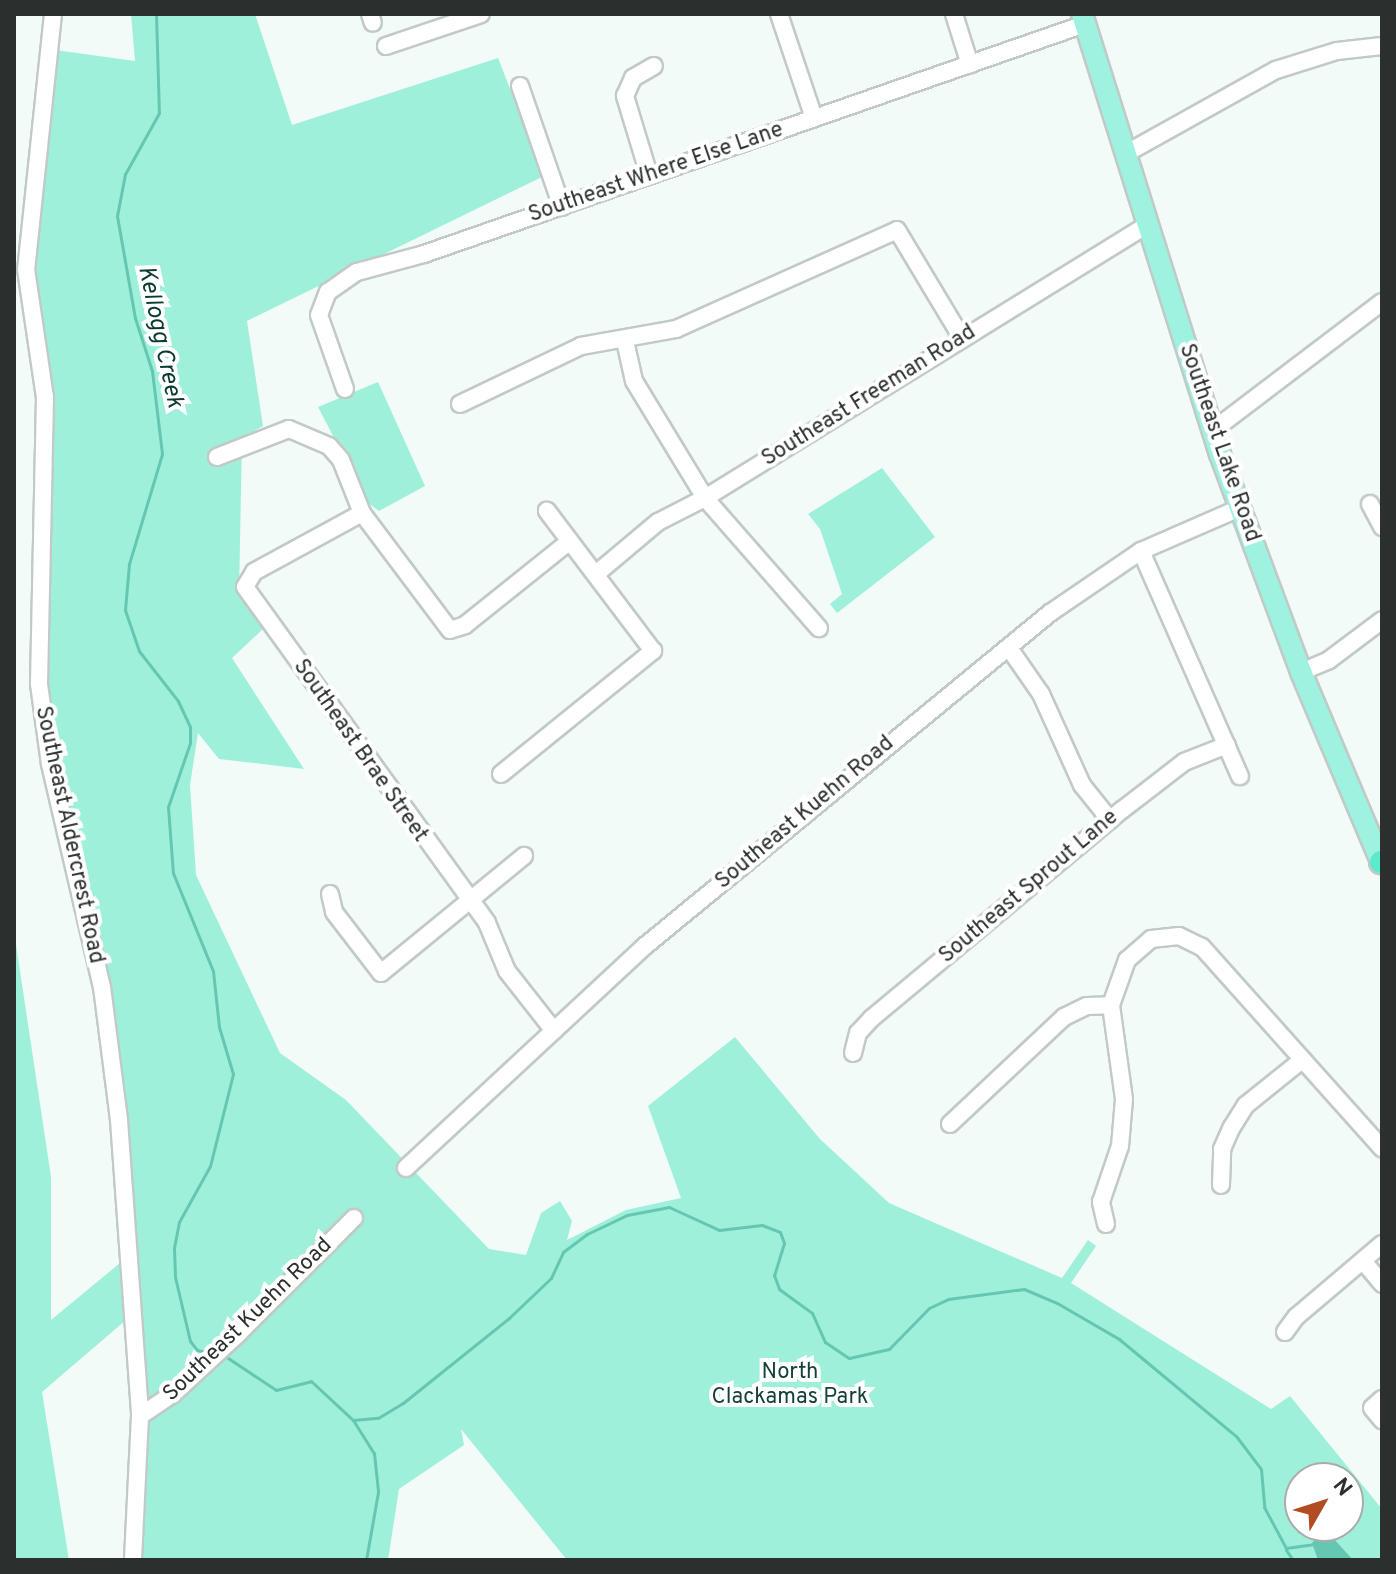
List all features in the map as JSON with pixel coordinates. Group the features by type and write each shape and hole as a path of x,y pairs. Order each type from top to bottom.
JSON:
{"main road":[{"name":"Southeast Lake Road","path":"1083,19 1212,431 1301,672 1382,863"}],"street":[{"name":"Southeast Aldercrest Road","path":"53,14 26,269 45,397 39,684 50,764 108,1027 140,1416 133,1560"},
{"path":"386,46 481,14"},
{"path":"779,14 814,118"},
{"path":"954,14 970,65"},
{"name":"Southeast Where Else Lane","path":"345,389 321,330 319,315 328,292 357,272 562,207 970,65 1083,19"},
{"path":"1125,154 1276,70 1337,51 1382,46"},
{"path":"649,175 625,96 633,78 654,66"},
{"path":"520,86 562,207"},
{"name":"Southeast Freeman Road","path":"596,574 644,531 705,498 1147,225"},
{"path":"460,404 581,346 625,341 676,329 897,230 962,338"},
{"path":"1212,431 1382,302"},
{"path":"625,341 634,381 705,498 819,628"},
{"path":"217,457 289,429 313,435 341,460 362,513 450,630 465,625 570,541"},
{"path":"1370,504 1382,527"},
{"name":"Southeast Kuehn Road","path":"406,1168 645,946 1009,648 1141,551 1240,508"},
{"path":"501,774 653,651 547,511"},
{"name":"Southeast Brae Street","path":"362,513 254,572 245,587 491,930 507,971 554,1031"},
{"path":"1141,551 1240,776"},
{"path":"1301,672 1329,660 1382,620"},
{"path":"1009,648 1041,694 1082,785 1110,820"},
{"name":"Southeast Sprout Lane","path":"853,1053 858,1033 872,1018 1110,820 1184,762 1227,745"},
{"path":"330,894 334,912 381,973 472,903 524,856"},
{"path":"1106,1224 1101,1202 1120,1146 1124,1099 1111,1005 1120,974 1137,948 1151,939 1179,936 1209,953 1302,1060 1379,1141"},
{"path":"950,1124 1064,1017 1087,1006 1111,1005"},
{"path":"1221,1185 1222,1149 1246,1105 1302,1060"},
{"name":"Southeast Kuehn Road","path":"140,1416 238,1334 354,1218"},
{"path":"1285,1332 1382,1244"},
{"path":"1363,1261 1382,1284"}],"green space":[{"name":"North Clackamas Park","path":"131,14 255,14 292,125 498,58 544,176 247,321 263,426 242,438 239,594 264,628 232,658 304,769 219,759 198,733 190,785 196,875 280,1053 346,1100 489,1249 526,1255 541,1213 560,1201 572,1221 567,1240 626,1210 681,1198 648,1106 735,1037 820,1139 889,1203 1062,1278 1088,1240 1096,1246 1071,1283 1271,1409 1290,1396 1344,1462 1284,1462 1284,1542 1364,1542 1364,1487 1382,1509 1382,1560 567,1560 461,1429 464,1445 399,1489 388,1560 138,1560 145,1500 126,1153 45,712 48,374 34,297 55,50 135,61"},
{"path":"378,382 425,486 379,511 368,503 318,407"},
{"path":"882,468 935,537 837,613 830,604 842,594 820,529 808,514"},
{"path":"14,931 51,1177 51,1320 120,1263 126,1320 42,1392 69,1560 14,1560"}],"shaded area":[{"path":"1337,1542 1353,1560 1318,1560 1312,1543"}],"waterway":[{"name":"Kellogg Creek","path":"156,14 159,113 125,174 117,216 135,318 152,371 162,454 129,564 125,610 139,651 178,701 190,727 190,743 168,807 173,873 213,971 219,1027 233,1074 210,1166 179,1222 174,1248 175,1277 190,1341 197,1350 210,1353"},
{"path":"353,1420 378,1418 403,1403 509,1318 551,1278 563,1252 587,1234 627,1215 669,1207 719,1230 762,1225 780,1232 784,1243 774,1275 779,1289 812,1313 825,1342 849,1358 889,1349 929,1308 948,1299 1024,1289 1057,1303 1119,1339 1236,1436 1261,1469 1264,1507 1286,1548 1313,1544"},
{"name":"Kellogg Creek","path":"225,1356 276,1390 311,1381 353,1420 374,1453 378,1492 366,1560"},
{"path":"1286,1550 1293,1560"}]}
